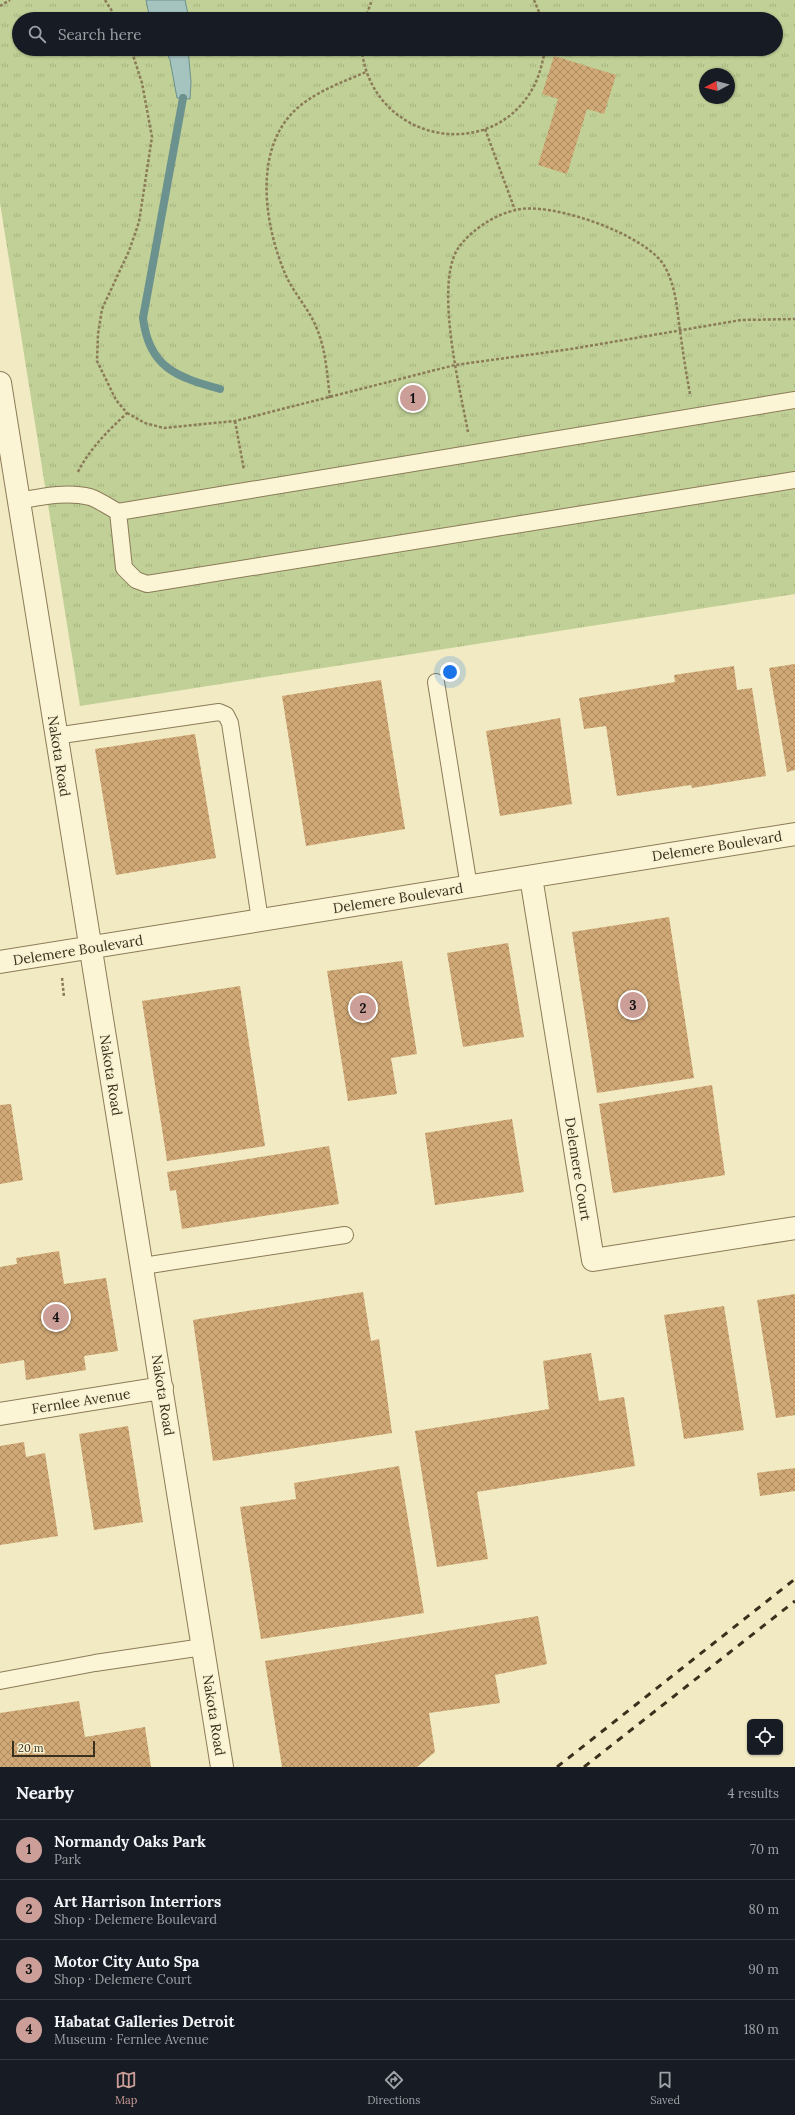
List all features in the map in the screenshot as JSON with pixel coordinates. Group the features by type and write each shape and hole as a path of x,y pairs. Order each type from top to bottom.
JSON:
{"street":[{"name":"Nakota Road","path":"0,384 2,414 18,501 55,736 143,1266 222,1767"},
{"name":"Delemere Boulevard","path":"0,962 795,834"},
{"name":"Delemere Court","path":"531,877 593,1260 795,1228"},
{"name":"Fernlee Avenue","path":"0,1414 162,1388"}],"lane":[{"path":"18,501 63,494 76,495 91,497 118,512 795,400"},
{"path":"118,512 124,568 136,580 147,584 795,480"},
{"path":"436,682 469,887"},
{"path":"55,736 219,712 226,715 230,723 260,920"},
{"path":"143,1266 345,1235"},
{"path":"0,1681 95,1663 203,1647"}],"path":[{"path":"0,6 10,0"},
{"path":"105,0 113,12"},
{"path":"368,12 372,0"},
{"path":"534,0 539,12"},
{"path":"133,56 142,82 152,137 139,222 129,250 102,309 98,334 97,361 116,400 127,413 145,423 164,428 235,421 455,365 571,349 680,329 741,320 795,319"},
{"path":"363,56 366,72 375,90 386,106 401,119 419,128 437,133 457,135 485,129 511,114 525,100 536,84 544,56"},
{"path":"330,398 323,350 318,330 284,272 278,251 269,213 267,169 271,148 279,130 300,106 313,96 366,72"},
{"path":"485,129 515,210"},
{"path":"472,454 455,365 448,309 451,268 457,250 486,222 515,210 533,208 576,216 631,238 655,253 665,267 672,282 677,300 693,417"},
{"path":"77,476 90,451 127,413"},
{"path":"235,421 248,491"},
{"path":"62,978 64,996"}],"green space":[{"path":"0,0 795,0 795,594 80,706 0,203"}],"water":[{"path":"146,0 185,0 188,12 149,12"},
{"path":"168,56 189,56 191,82 190,99 177,98"}],"building":[{"path":"554,56 616,75 604,114 587,109 567,174 538,165 558,99 542,94"},
{"path":"795,664 795,770 787,772 769,668"},
{"path":"734,666 737,690 752,688 766,776 692,788 691,785 617,796 606,726 584,729 579,698 675,682 674,675"},
{"path":"381,680 405,829 306,846 282,696"},
{"path":"560,718 572,804 500,816 486,731"},
{"path":"195,734 216,858 116,875 95,749"},
{"path":"669,917 694,1078 597,1093 572,932"},
{"path":"508,943 524,1037 463,1047 447,953"},
{"path":"402,961 417,1054 391,1058 397,1094 348,1101 327,971"},
{"path":"240,986 265,1146 167,1161 142,1001"},
{"path":"712,1085 725,1175 613,1193 599,1104"},
{"path":"11,1104 23,1180 0,1184 0,1105"},
{"path":"512,1119 524,1192 435,1205 425,1133"},
{"path":"329,1146 339,1204 182,1229 176,1190 170,1191 167,1172"},
{"path":"59,1251 64,1284 106,1278 118,1351 84,1356 86,1370 26,1380 24,1360 0,1364 0,1267 17,1264 16,1258"},
{"path":"363,1292 371,1341 379,1339 392,1433 213,1461 193,1320"},
{"path":"795,1294 795,1415 776,1418 757,1300"},
{"path":"724,1306 744,1430 684,1439 664,1315"},
{"path":"591,1353 599,1401 624,1397 635,1466 477,1492 488,1559 437,1567 415,1431 549,1409 543,1361"},
{"path":"128,1426 143,1522 94,1530 79,1434"},
{"path":"24,1442 26,1457 45,1453 58,1536 0,1545 0,1446"},
{"path":"399,1466 424,1613 261,1639 240,1507 296,1499 294,1483"},
{"path":"795,1468 795,1491 760,1496 757,1473"},
{"path":"538,1616 547,1664 495,1675 500,1703 429,1713 435,1752 417,1767 282,1767 265,1661"},
{"path":"79,1701 85,1737 145,1727 151,1767 0,1767 0,1713"}],"waterway":[{"path":"183,98 143,318 146,335 152,348 159,359 168,368 191,380 220,389"}],"railway":[{"path":"557,1767 795,1579"},
{"path":"584,1767 795,1601"}],"place":[{"name":"Normandy Oaks Park","path":"413,398"},
{"name":"Motor City Auto Spa","path":"633,1005"},
{"name":"Art Harrison Interriors","path":"363,1008"},
{"name":"Habatat Galleries Detroit","path":"56,1317"}]}
